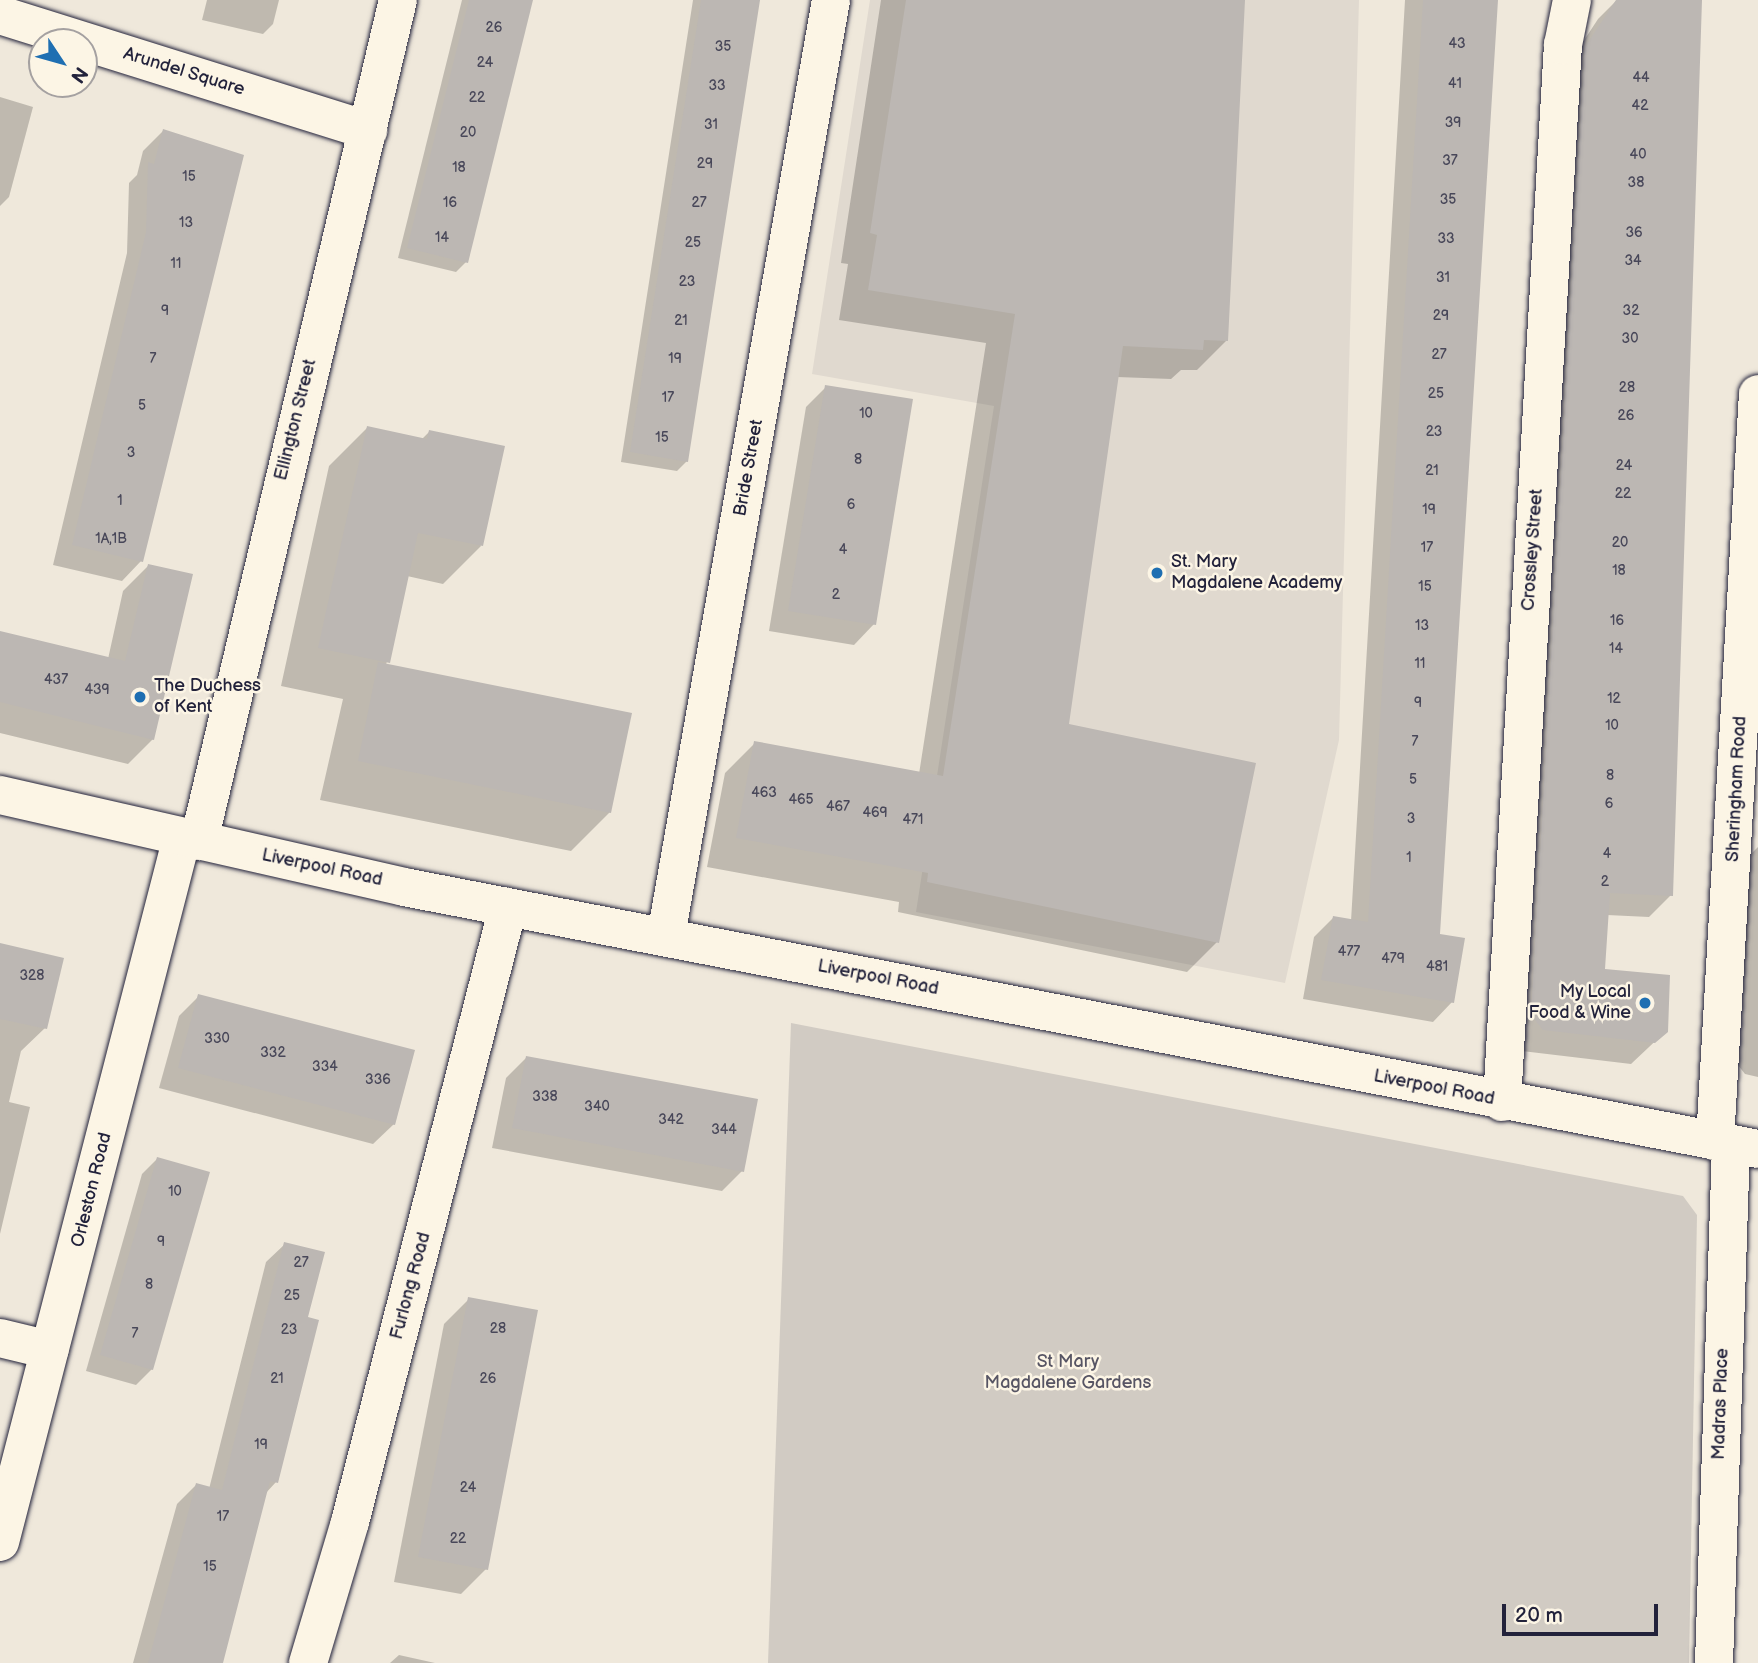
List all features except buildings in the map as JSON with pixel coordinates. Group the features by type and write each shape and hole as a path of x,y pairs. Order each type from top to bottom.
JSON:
{"street":[{"name":"Ellington Street","path":"190,839 368,130 398,0"},
{"name":"Bride Street","path":"666,936 831,0"},
{"name":"Crossley Street","path":"1502,1102 1563,45 1572,0"},
{"name":"Arundel Square","path":"0,15 368,130"},
{"name":"Sheringham Road","path":"1735,1145 1758,394"},
{"name":"Liverpool Road","path":"0,795 508,907 1502,1102 1735,1145"},
{"name":"Orleston Road","path":"0,1542 190,839"},
{"name":"Furlong Road","path":"308,1663 350,1522 508,907"},
{"name":"Madras Place","path":"1714,1663 1735,1145"},
{"path":"0,1338 50,1350"}],"shaded area":[{"name":"St. Mary Magdalene Academy","path":"870,0 1359,0 1339,740 1285,983 916,912 994,406 812,374"}],"green space":[{"name":"St Mary Magdalene Gardens","path":"791,1023 1683,1196 1697,1215 1689,1663 768,1663"}],"place":[{"name":"St. Mary Magdalene Academy","path":"1157,573"},
{"name":"The Duchess of Kent","path":"140,697"},
{"name":"My Local Food & Wine","path":"1645,1003"}]}
